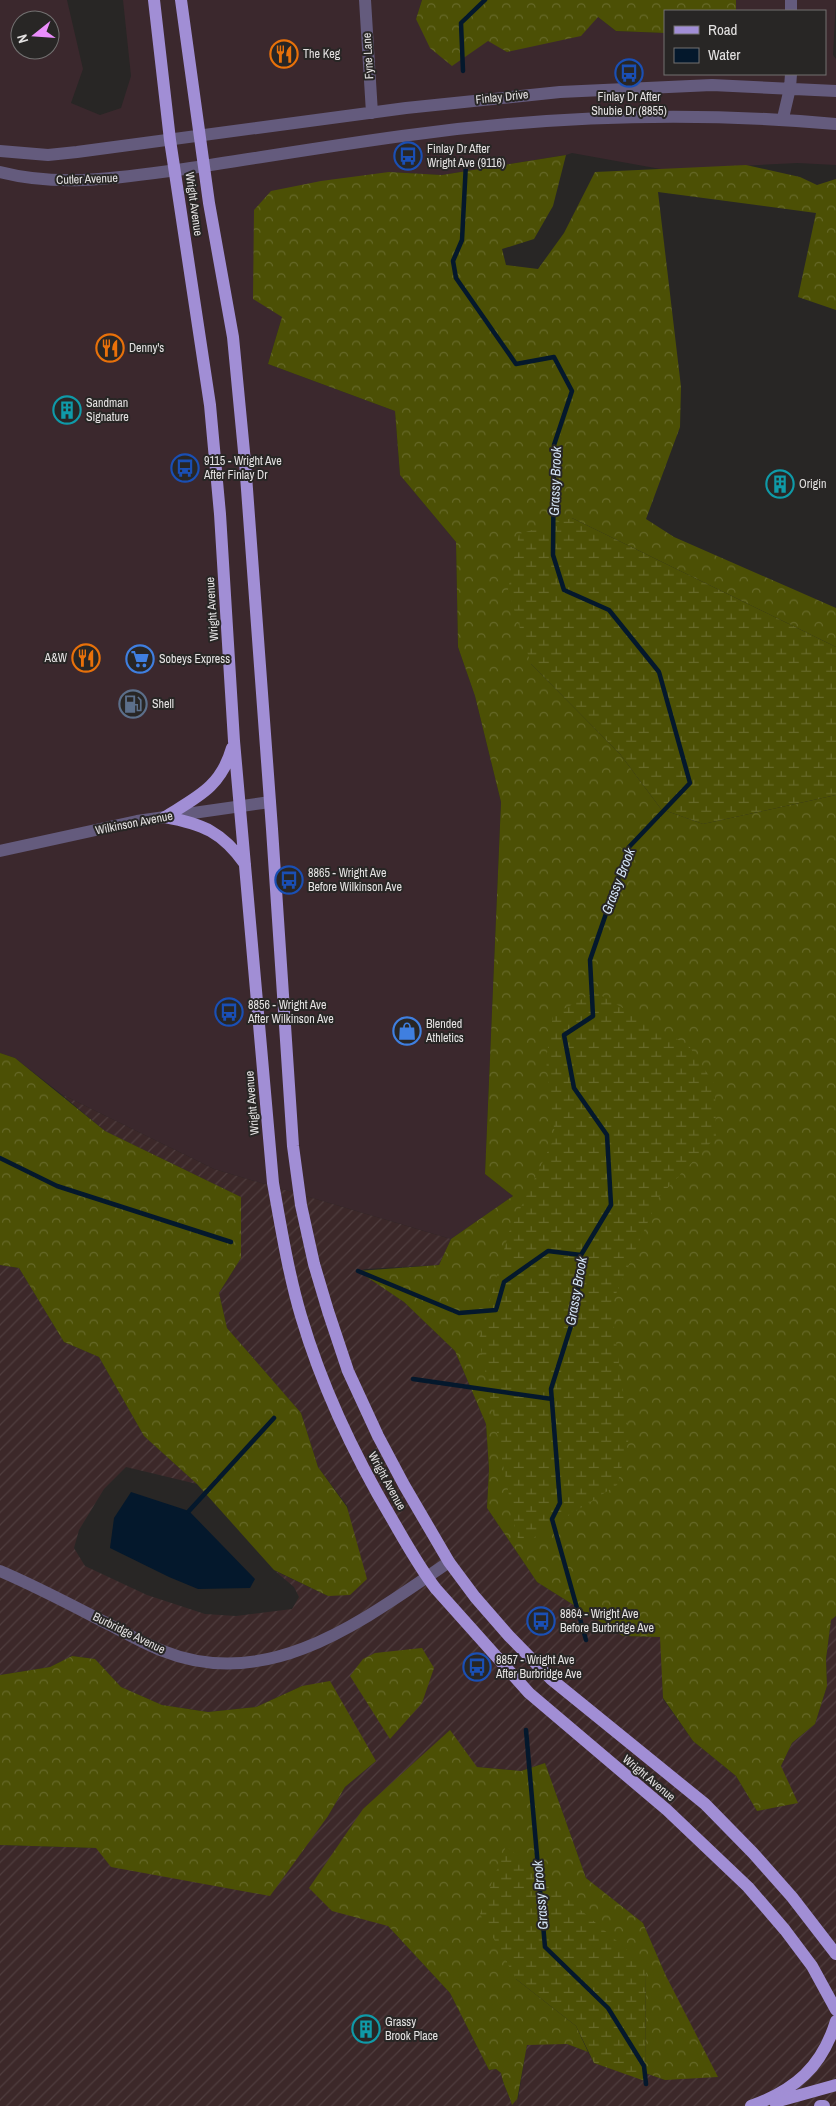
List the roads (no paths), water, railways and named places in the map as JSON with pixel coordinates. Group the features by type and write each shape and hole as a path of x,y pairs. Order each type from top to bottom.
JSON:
{"main road":[{"name":"Wright Avenue","path":"154,0 170,140 210,405 220,514 234,741 273,1182 285,1252 301,1315 322,1377 350,1442 382,1503 426,1577 529,1693 667,1810 748,1887 785,1930 812,1966 836,2010"},
{"name":"Wright Avenue","path":"181,0 204,166 233,338 245,462 293,1146 301,1205 314,1264 348,1371 404,1486 449,1562 481,1604 551,1679 705,1804 753,1853 792,1897 836,1954"},
{"path":"165,816 213,785 224,770 234,741"},
{"path":"165,816 188,821 215,832 235,850 245,864"},
{"path":"751,2106 786,2090 810,2070 826,2047 836,2021"},
{"path":"758,2106 836,2085"}],"street":[{"name":"Fyne Lane","path":"365,0 372,112"},
{"path":"783,118 791,75"},
{"name":"Finlay Drive","path":"170,140 372,112 569,91 687,85 836,91"},
{"path":"175,170 400,136 511,124 622,118 783,118 836,124"},
{"name":"Cutler Avenue","path":"0,150 48,155 170,140"},
{"name":"Cutler Avenue","path":"0,172 58,181 140,176 175,170"},
{"name":"Wilkinson Avenue","path":"0,851 136,821 270,802"},
{"name":"Burbridge Avenue","path":"0,1571 164,1652 199,1662 234,1664 267,1660 306,1648 344,1631 449,1562"}],"water":[{"path":"131,1492 189,1511 255,1579 250,1588 198,1589 110,1548 114,1518"}],"waterway":[{"name":"Grassy Brook","path":"463,71 461,23 485,0"},
{"name":"Grassy Brook","path":"466,163 462,240 453,261 456,278 516,364 554,357 572,391 554,445 553,555 564,590 609,610 659,672 690,783 629,847 590,960 593,1016 564,1035 574,1088 607,1135 611,1205 581,1255 576,1310 551,1389 560,1503 552,1519 586,1640"},
{"path":"0,1158 57,1186 231,1242"},
{"path":"358,1271 459,1313 496,1310 504,1282 548,1251 581,1255"},
{"path":"413,1379 552,1399"},
{"path":"189,1511 274,1418"},
{"name":"Grassy Brook","path":"526,1730 545,1947 608,2008 644,2066 646,2084"}],"place":[{"name":"The Keg","path":"284,54"},
{"name":"Finlay Dr After Shubie Dr (8855)","path":"629,73"},
{"name":"Finlay Dr After Wright Ave (9116)","path":"408,156"},
{"name":"Denny's","path":"110,348"},
{"name":"Sandman Signature","path":"67,410"},
{"name":"9115 - Wright Ave After Finlay Dr","path":"185,468"},
{"name":"Origin","path":"780,484"},
{"name":"A&W","path":"86,658"},
{"name":"Sobeys Express","path":"140,659"},
{"name":"Shell","path":"133,704"},
{"name":"8865 - Wright Ave Before Wilkinson Ave","path":"289,880"},
{"name":"8856 - Wright Ave After Wilkinson Ave","path":"229,1012"},
{"name":"Blended Athletics","path":"407,1031"},
{"name":"8864 - Wright Ave Before Burbridge Ave","path":"541,1621"},
{"name":"8857 - Wright Ave After Burbridge Ave","path":"477,1667"},
{"name":"Grassy Brook Place","path":"366,2029"}]}
